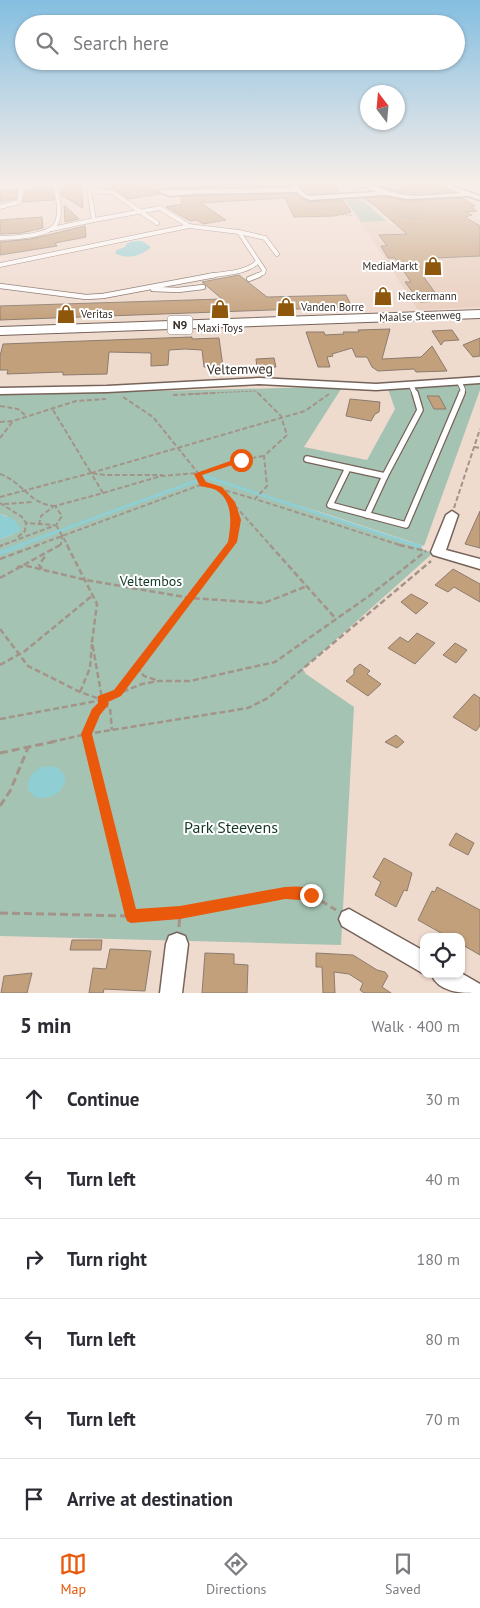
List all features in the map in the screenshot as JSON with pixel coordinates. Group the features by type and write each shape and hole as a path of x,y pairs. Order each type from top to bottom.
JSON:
{"main road":[{"name":"Maalse Steenweg","path":"0,331 480,314"}],"street":[{"name":"Veltemweg","path":"0,392 107,389 259,381 366,386 480,380"},
{"path":"452,515 438,552 480,564"},
{"path":"349,918 420,961"},
{"path":"171,993 177,944"},
{"path":"449,978 474,993"}],"lane":[{"path":"0,238 26,236 47,230"},
{"path":"0,265 168,230"},
{"path":"225,230 265,238 277,254"},
{"path":"239,232 264,270 263,273 249,279"},
{"path":"0,286 86,297 246,269 255,265 258,261"},
{"path":"144,288 178,290 204,287"},
{"path":"348,468 330,505 406,525 463,390 459,381"},
{"path":"367,515 385,476 420,410 415,393 410,385"},
{"path":"307,459 385,476"}],"path":[{"path":"90,473 105,475 198,475 241,460 264,456 287,435 287,426 284,418 256,391 168,396"},
{"path":"0,497 284,418 305,411 328,395"},
{"path":"0,719 102,700 142,684 159,681 190,681 275,662 426,551 409,548 256,498 219,489 202,482 153,417 123,397 132,397"},
{"path":"0,422 13,421 53,410 76,401 114,398"},
{"path":"0,406 18,409 26,416"},
{"path":"53,410 103,493"},
{"path":"0,438 13,421"},
{"path":"452,515 480,429"},
{"path":"474,447 480,448"},
{"path":"256,498 266,486 267,473 264,456"},
{"path":"0,474 9,476 27,490 34,502"},
{"path":"2,504 34,502 47,507 55,506 163,475"},
{"path":"0,559 202,482"},
{"path":"219,489 336,619"},
{"path":"118,693 232,542 237,520 231,502"},
{"path":"2,504 22,517 26,523 25,532 17,539"},
{"path":"39,525 41,516 55,506"},
{"path":"0,546 57,527 62,516 55,506"},
{"path":"26,523 57,527 97,604 90,668 80,692"},
{"path":"0,578 17,566 61,544 62,534"},
{"path":"42,569 39,565 41,559 48,552"},
{"path":"0,753 86,734 248,708 268,698 433,559 438,552"},
{"path":"17,566 27,566 86,580 190,598 264,604 307,586"},
{"path":"0,665 25,651 94,595"},
{"path":"0,629 28,666 80,692 102,700"},
{"path":"92,642 101,681 102,700 110,708 112,730"},
{"path":"140,664 139,670 144,676 159,681"},
{"path":"104,704 96,712 86,734 131,916"},
{"path":"0,806 10,791 28,746"},
{"path":"0,913 131,916 180,912 299,892 311,895 349,918"}],"shaded area":[{"path":"366,230 480,230 480,307 418,310"}],"green space":[{"path":"480,383 480,390 424,546 299,505 433,553 303,669 306,674 354,707 341,945 0,936 0,539 14,534 7,516 0,514 0,395 321,387 341,389 304,447 367,460 395,409 388,389"}],"water":[{"path":"142,241 151,247 143,253 129,257 115,253 117,250 125,247 127,243"},
{"path":"0,514 13,519 20,527 19,532 0,539"},
{"path":"42,767 55,767 65,777 62,787 51,797 35,797 28,790 28,782 31,776"}],"building":[{"path":"0,230 33,230 21,233 0,234"},
{"path":"67,230 85,230 86,237 55,243 57,246 0,255 0,242 31,239"},
{"path":"403,230 480,230 480,256 436,258 441,264 423,276 441,301 420,302 405,282 411,282 395,258 388,258 381,246 387,246 379,235 407,234"},
{"path":"239,275 267,297 346,295 352,307 0,320 0,306 222,299 202,282"},
{"path":"390,329 382,359 421,357 432,346 447,371 416,372 414,369 378,371 372,367 367,357 356,357 352,348 327,357 330,367 318,367 306,332 324,332 325,335 359,332 358,330"},
{"path":"452,330 459,340 444,341 441,345 432,331"},
{"path":"192,337 192,339 219,338 223,367 204,367 202,350 185,349 169,350 168,365 151,366 151,353 109,352 107,374 63,375 63,372 7,374 8,370 0,370 0,356 3,344"},
{"path":"480,338 480,356 473,357 463,345"},
{"path":"274,358 276,367 257,368 256,359"},
{"path":"427,396 439,396 446,409 434,409"},
{"path":"350,399 380,402 379,412 375,414 371,421 346,416"},
{"path":"480,511 480,548 465,544"},
{"path":"453,569 480,584 480,602 454,587 448,592 435,585"},
{"path":"411,594 428,603 416,614 401,602"},
{"path":"417,633 435,643 415,664 388,648 400,637 408,642"},
{"path":"455,643 467,650 456,663 443,655"},
{"path":"360,664 370,671 367,674 381,684 368,696 346,681 354,674 354,669"},
{"path":"474,694 480,698 480,726 476,731 453,717"},
{"path":"396,735 404,742 397,748 385,742"},
{"path":"456,833 474,843 468,855 449,845"},
{"path":"384,858 412,873 407,891 404,890 396,907 375,895 381,882 373,877"},
{"path":"437,887 480,910 480,955 465,946 465,933 441,933 418,920 432,891 435,892"},
{"path":"72,940 102,940 101,950 70,950"},
{"path":"110,949 151,951 145,991 104,989 103,993 89,993 93,968 106,969"},
{"path":"205,953 234,954 234,964 248,965 247,993 202,993"},
{"path":"316,953 353,955 377,970 385,972 388,976 382,987 391,993 364,993 360,990 363,983 349,974 334,972 335,993 323,993 322,967 316,967"},
{"path":"32,973 27,993 1,993 4,976"}],"waterway":[{"path":"18,546 207,477 418,546"},
{"path":"0,553 22,545"},
{"path":"414,545 420,547"}],"place":[{"name":"MediaMarkt","path":"433,266"},
{"name":"Neckermann","path":"383,296"},
{"name":"Vanden Borre","path":"286,307"},
{"name":"Maxi Toys","path":"220,309"},
{"name":"Veritas","path":"66,314"}],"route":[{"path":"241,460 198,474 203,484 219,489 231,502 237,520 232,542 118,693 102,700 104,704 96,712 86,734 131,916 180,912 285,893 299,892 311,895"}],"park label":[{"name":"Veltembos","path":"151,581"},
{"name":"Park Steevens","path":"231,827"}]}
